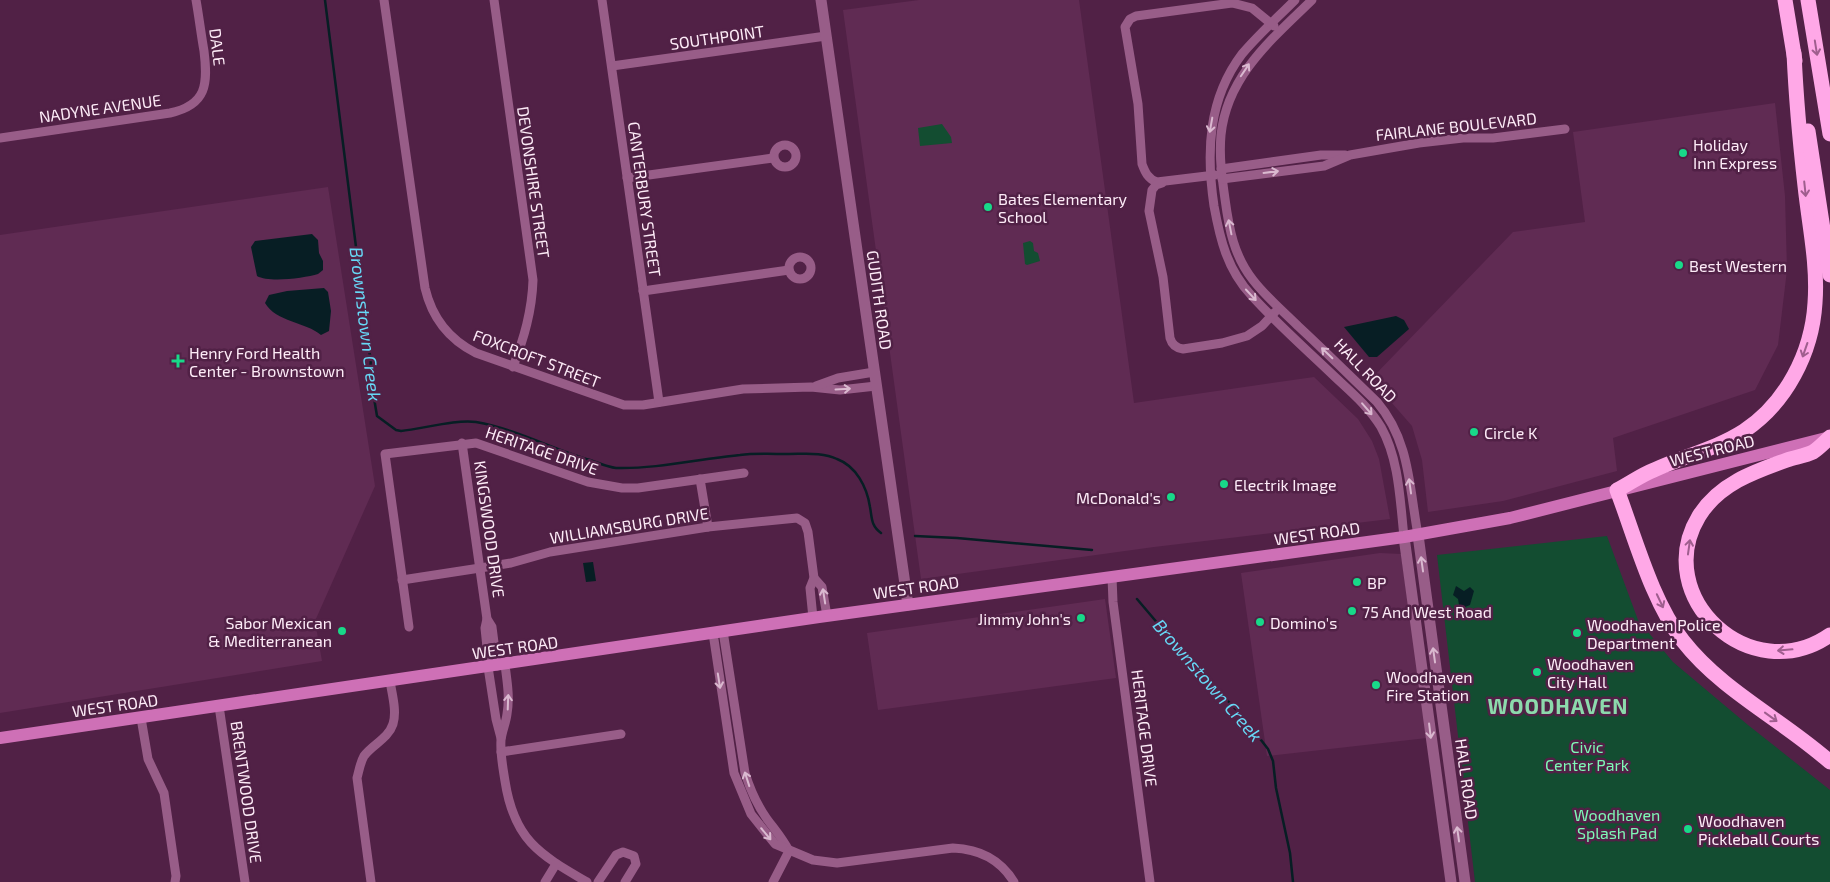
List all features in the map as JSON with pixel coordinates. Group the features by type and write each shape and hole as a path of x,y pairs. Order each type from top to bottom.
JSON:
{"highway":[{"path":"1785,0 1812,155 1830,275"},
{"path":"1808,0 1830,134"},
{"path":"1794,53 1798,124 1816,281 1814,317 1797,372 1782,394 1763,415 1744,431 1709,449 1652,470 1618,490 1657,596 1676,632 1683,641 1698,659 1714,673 1830,762"},
{"path":"1830,437 1813,452 1760,469 1733,483 1714,496 1698,518 1692,532 1688,549 1688,564 1692,591 1705,614 1717,628 1739,643 1762,650 1792,650 1806,647 1830,635"}],"main road":[{"name":"WEST ROAD","path":"0,738 813,618 1404,537 1510,518 1830,437"}],"street":[{"name":"DALE","path":"196,0 206,72 205,84 200,97"},
{"name":"FOXCROFT STREET","path":"384,0 428,299 432,310 443,328 459,343 476,353 615,403 636,406 743,389 811,387 840,390 876,386"},
{"name":"DEVONSHIRE STREET","path":"494,0 533,280 529,318 514,366"},
{"name":"CANTERBURY STREET","path":"602,0 659,402"},
{"name":"GUDITH ROAD","path":"821,0 908,605"},
{"name":"HALL ROAD","path":"1295,0 1241,56 1221,91 1213,114 1209,154 1210,176 1218,232 1226,259 1243,286 1271,316 1355,396 1378,422 1391,451 1396,474 1451,882"},
{"name":"HALL ROAD","path":"1312,0 1250,64 1239,80 1231,97 1221,133 1222,174 1229,228 1237,254 1253,280 1387,414 1403,448 1418,534 1465,882"},
{"path":"1162,182 1151,180 1142,164 1138,104 1125,31 1127,23 1136,16 1232,3 1252,8 1280,32"},
{"name":"SOUTHPOINT","path":"612,66 826,36"},
{"name":"NADYNE AVENUE","path":"0,138 175,112 188,108 200,97"},
{"name":"FAIRLANE BOULEVARD","path":"1162,182 1222,174 1324,166 1350,155 1428,142 1463,138 1493,138 1565,129"},
{"path":"627,178 773,158"},
{"path":"1162,182 1152,190 1150,211 1163,277 1172,344 1183,349 1238,340 1258,330 1280,307"},
{"path":"643,291 789,270"},
{"name":"FOXCROFT STREET","path":"811,387 838,378 874,372"},
{"path":"1355,396 1363,388"},
{"name":"HERITAGE DRIVE","path":"409,627 385,454 462,443 481,444 569,476 604,486 638,488 744,473"},
{"name":"KINGSWOOD DRIVE","path":"462,443 487,619 485,628 495,666"},
{"path":"1391,451 1403,448"},
{"path":"700,479 708,527"},
{"name":"WILLIAMSBURG DRIVE","path":"402,580 480,568 550,552 708,527 794,517 801,519 807,527 814,578 810,588 813,618"},
{"name":"HERITAGE DRIVE","path":"1112,577 1113,598 1150,882"},
{"name":"WILLIAMSBURG DRIVE","path":"814,578 822,586 827,616"},
{"path":"1412,596 1426,594"},
{"path":"718,632 745,773 752,794 789,851"},
{"path":"718,632 728,736 734,774 751,814 775,844 813,860 837,863 953,848 973,850 994,860 1007,872 1014,882"},
{"path":"1418,638 1432,636"},
{"path":"495,666 496,719 501,738"},
{"path":"495,666 508,687 508,707 501,738 501,752 507,793 516,822 533,846 556,864 587,882"},
{"path":"371,882 357,778 360,763 364,756 386,735 393,723 394,714 390,681"},
{"name":"BRENTWOOD DRIVE","path":"219,706 245,882"},
{"path":"141,718 148,759 164,794 176,876 175,882"},
{"path":"501,752 621,734"},
{"path":"728,736 738,734"},
{"path":"1434,758 1448,756"},
{"path":"773,882 789,851"},
{"path":"598,882 616,855 623,852 634,856 636,864 626,882"},
{"path":"545,882 556,864"}],"shaded area":[{"name":"Bates Elementary School","path":"919,0 1079,0 1134,403 1314,377 1358,419 1372,441 1379,459 1390,519 1154,547 921,579 843,10"},
{"path":"1775,103 1785,196 1787,270 1778,345 1755,390 1613,438 1617,471 1503,501 1428,512 1422,460 1412,426 1371,379 1513,232 1585,222 1573,132"},
{"name":"Henry Ford Health Center - Brownstown","path":"328,187 375,486 315,621 322,661 0,713 0,235"},
{"path":"1380,553 1401,554 1427,738 1267,756 1241,573"},
{"path":"1105,599 1116,678 878,710 867,633"}],"green space":[{"path":"942,124 951,137 952,143 920,146 918,128"},
{"path":"1030,241 1033,243 1034,251 1038,253 1040,261 1027,265 1025,264 1023,243"},
{"name":"Civic Center Park","path":"1607,536 1638,620 1673,662 1830,790 1830,882 1475,882 1437,555"}],"water":[{"path":"312,234 318,240 319,253 323,261 323,270 318,274 278,279 257,276 251,247 255,241"},
{"path":"324,288 328,292 331,311 329,331 321,335 276,314 265,303 269,295 287,291"},
{"path":"1396,316 1404,320 1409,329 1377,357 1369,357 1344,327"},
{"path":"593,562 596,581 586,582 583,563"},
{"path":"1456,586 1464,591 1470,587 1474,591 1470,605 1463,608 1459,605 1458,599 1453,595"}],"waterway":[{"name":"Brownstown Creek","path":"325,0 366,343 371,358 370,374 377,416 396,430 401,431 468,421 491,425 616,468 663,465 752,454 826,455 844,462 855,472 866,492 874,525 881,533"},
{"name":"Brownstown Creek","path":"915,536 1092,550"},
{"name":"Brownstown Creek","path":"1137,599 1182,652 1244,718 1268,749 1273,761 1276,788 1290,853 1293,882"}],"place":[{"name":"Holiday Inn Express","path":"1683,153"},
{"name":"Bates Elementary School","path":"988,207"},
{"name":"Best Western","path":"1679,265"},
{"name":"Henry Ford Health Center - Brownstown","path":"178,361"},
{"name":"Circle K","path":"1474,432"},
{"name":"Electrik Image","path":"1224,484"},
{"name":"McDonald's","path":"1171,497"},
{"name":"BP","path":"1357,582"},
{"name":"75 And West Road","path":"1352,611"},
{"name":"Jimmy John's","path":"1081,618"},
{"name":"Domino's","path":"1260,622"},
{"name":"Sabor Mexican & Mediterranean","path":"342,631"},
{"name":"Woodhaven Police Department","path":"1577,633"},
{"name":"Woodhaven City Hall","path":"1537,672"},
{"name":"Woodhaven Fire Station","path":"1376,685"},
{"name":"Woodhaven Pickleball Courts","path":"1688,829"}],"district":[{"name":"WOODHAVEN","path":"1558,705"}],"park label":[{"name":"Woodhaven Splash Pad","path":"1617,823"}]}
